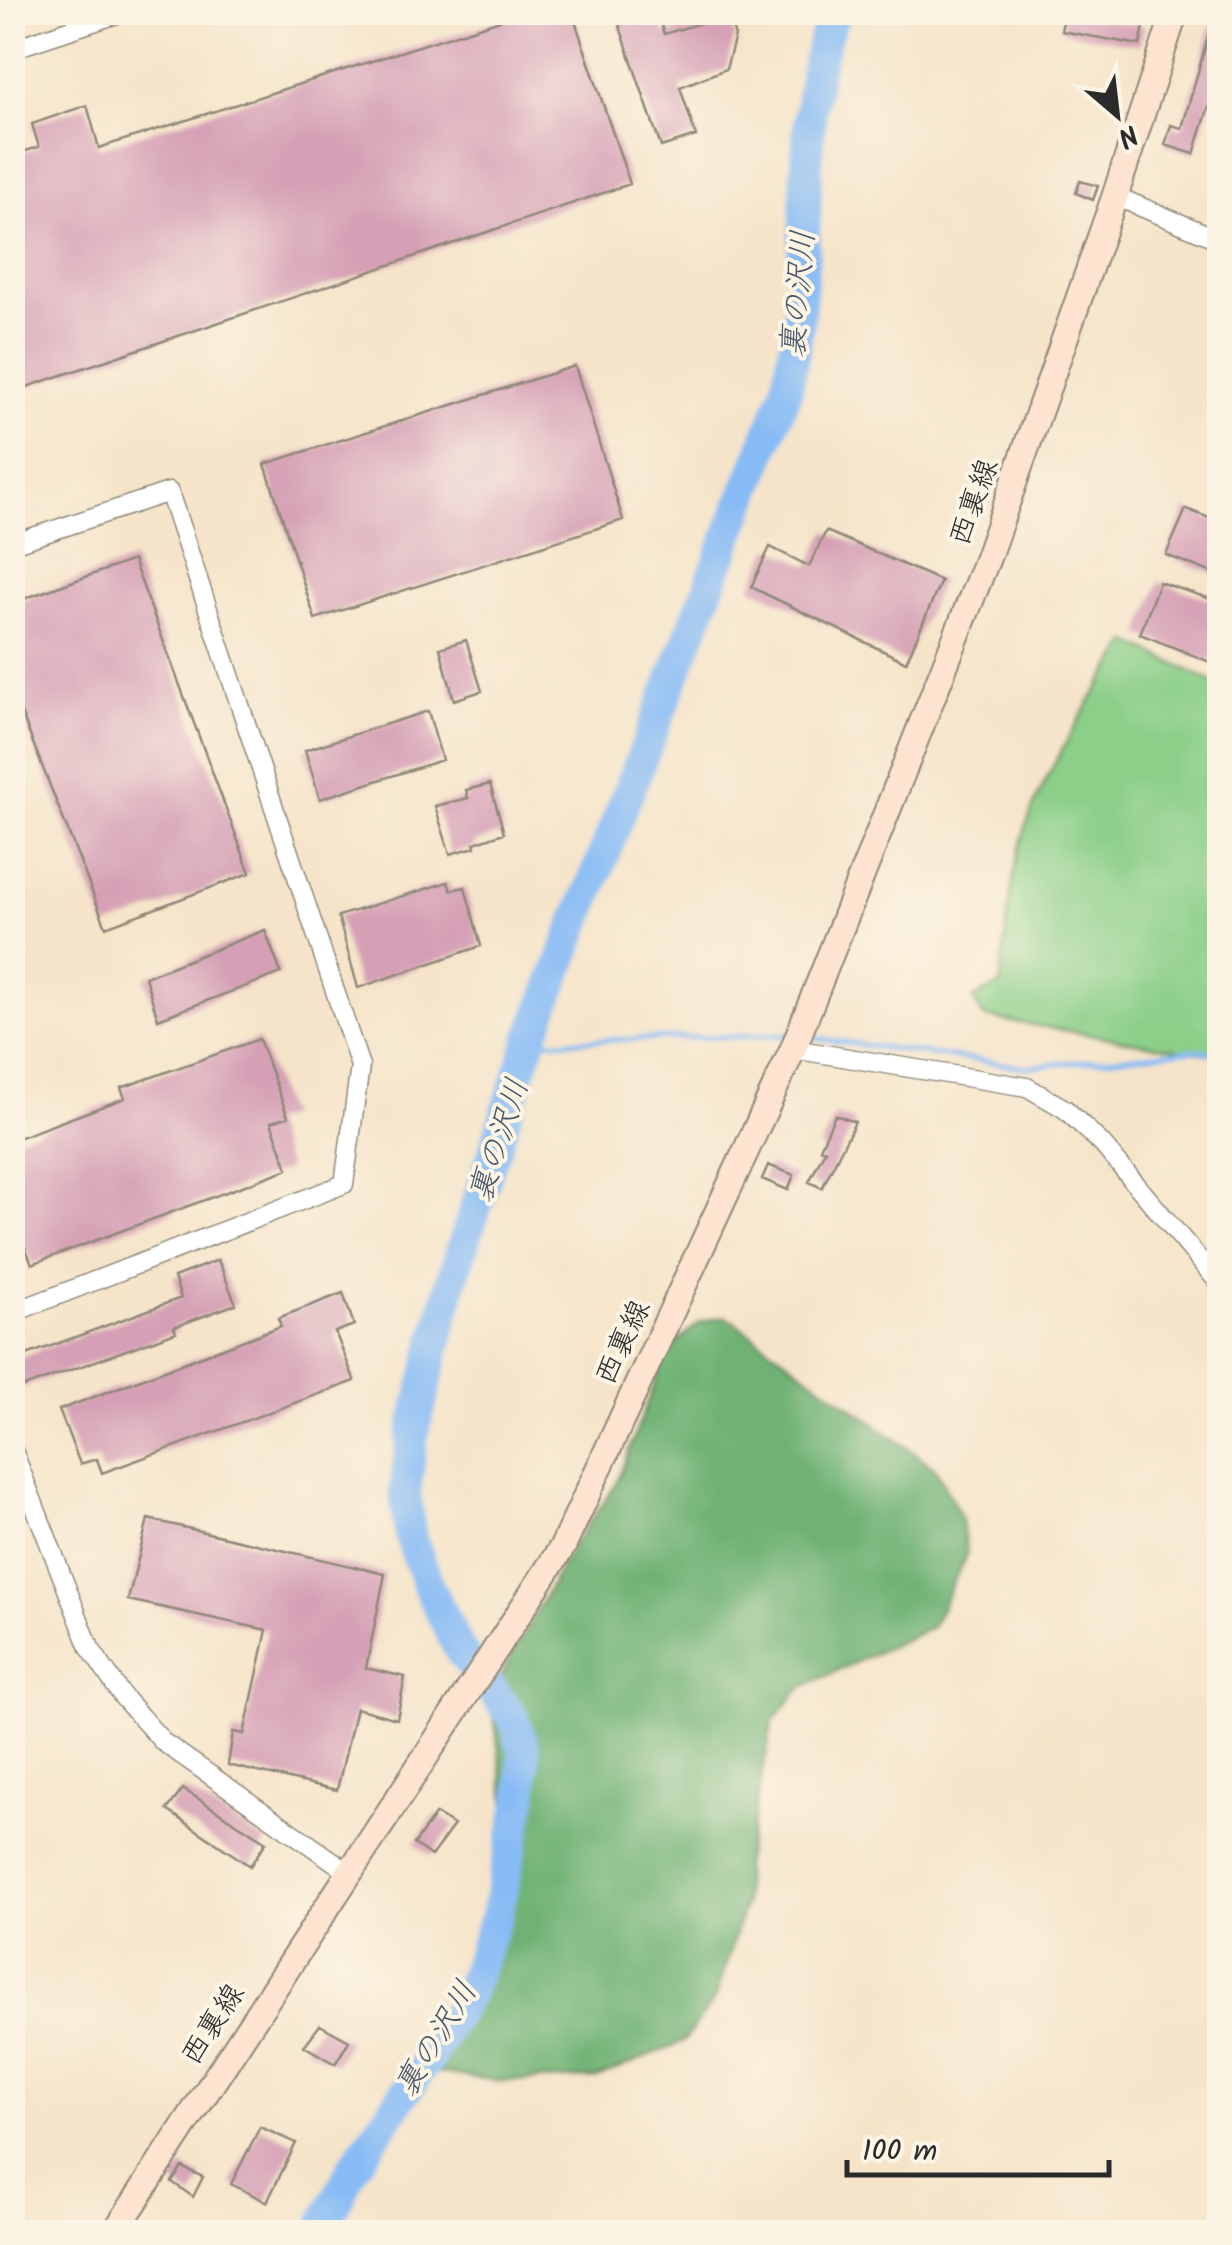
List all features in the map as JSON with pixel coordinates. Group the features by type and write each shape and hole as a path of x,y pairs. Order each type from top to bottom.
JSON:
{"street":[{"path":"12,49 124,12"},
{"name":"西裏線","path":"115,2232 563,1546 793,1049 988,558 1175,12"},
{"path":"1115,196 1220,240"},
{"path":"12,544 169,492 360,1066 344,1184 12,1314"},
{"path":"793,1049 1027,1087 1065,1109 1102,1144 1220,1284"},
{"path":"12,1448 90,1648 123,1696 163,1742 350,1873"}],"green space":[{"path":"1129,642 1219,685 1219,1056 984,1017 973,999 1000,985 1014,874 1041,789"},
{"path":"726,1316 935,1468 960,1515 967,1553 932,1627 802,1687 773,1721 744,1866 745,1902 716,1997 684,2041 597,2078 497,2081 427,2071 493,1916 507,1812 491,1693 573,1545 616,1485 667,1351 700,1322"}],"building":[{"path":"509,12 572,12 630,184 12,392 12,155 39,147 32,124 87,105 99,148 510,17"},
{"path":"615,12 657,12 664,34 728,15 735,36 726,69 680,87 696,136 661,147"},
{"path":"1065,12 1144,26 1140,45 1061,31"},
{"path":"1215,12 1220,12 1220,71 1194,154 1165,145 1171,125 1182,128"},
{"path":"1080,181 1098,186 1093,200 1076,193"},
{"path":"575,366 623,520 315,619 265,464"},
{"path":"1186,509 1220,522 1220,576 1166,555"},
{"path":"826,531 941,581 906,662 751,587 770,547 809,566"},
{"path":"133,560 250,873 106,927 12,690 12,603"},
{"path":"1159,582 1220,602 1220,640 1210,662 1140,634"},
{"path":"466,640 482,691 454,700 440,648"},
{"path":"428,711 442,760 320,799 305,750"},
{"path":"490,784 504,833 450,854 435,806 468,798 466,790"},
{"path":"448,882 451,890 465,887 481,946 358,988 338,916"},
{"path":"265,930 281,973 158,1019 145,977"},
{"path":"259,1039 288,1117 271,1122 288,1169 32,1264 12,1215 12,1140 125,1098 121,1088"},
{"path":"835,1115 855,1122 822,1188 809,1182 825,1150 820,1148"},
{"path":"768,1165 794,1175 788,1190 762,1179"},
{"path":"218,1260 236,1304 174,1327 176,1332 24,1387 13,1360 181,1298 174,1277"},
{"path":"343,1293 354,1325 335,1332 355,1381 102,1473 97,1459 80,1464 59,1410 281,1326 278,1318"},
{"path":"148,1519 385,1574 366,1668 405,1677 397,1719 356,1708 337,1790 228,1765 233,1732 244,1734 267,1630 128,1600"},
{"path":"183,1789 266,1842 250,1866 167,1810"},
{"path":"436,1814 454,1825 431,1856 414,1844"},
{"path":"320,2025 349,2041 335,2064 304,2046"},
{"path":"260,2127 296,2143 267,2202 231,2184"},
{"path":"182,2167 203,2177 193,2197 172,2182"}],"waterway":[{"name":"裏の沢川","path":"321,2232 352,2169 428,2059 468,1992 496,1916 522,1798 524,1749 513,1717 460,1651 430,1590 410,1535 405,1493 412,1438 454,1273 530,1042 785,394 801,291 812,98 820,55 835,12"},
{"path":"530,1042 790,1035"},
{"path":"806,1037 1026,1067 1196,1050 1220,1055"}]}
